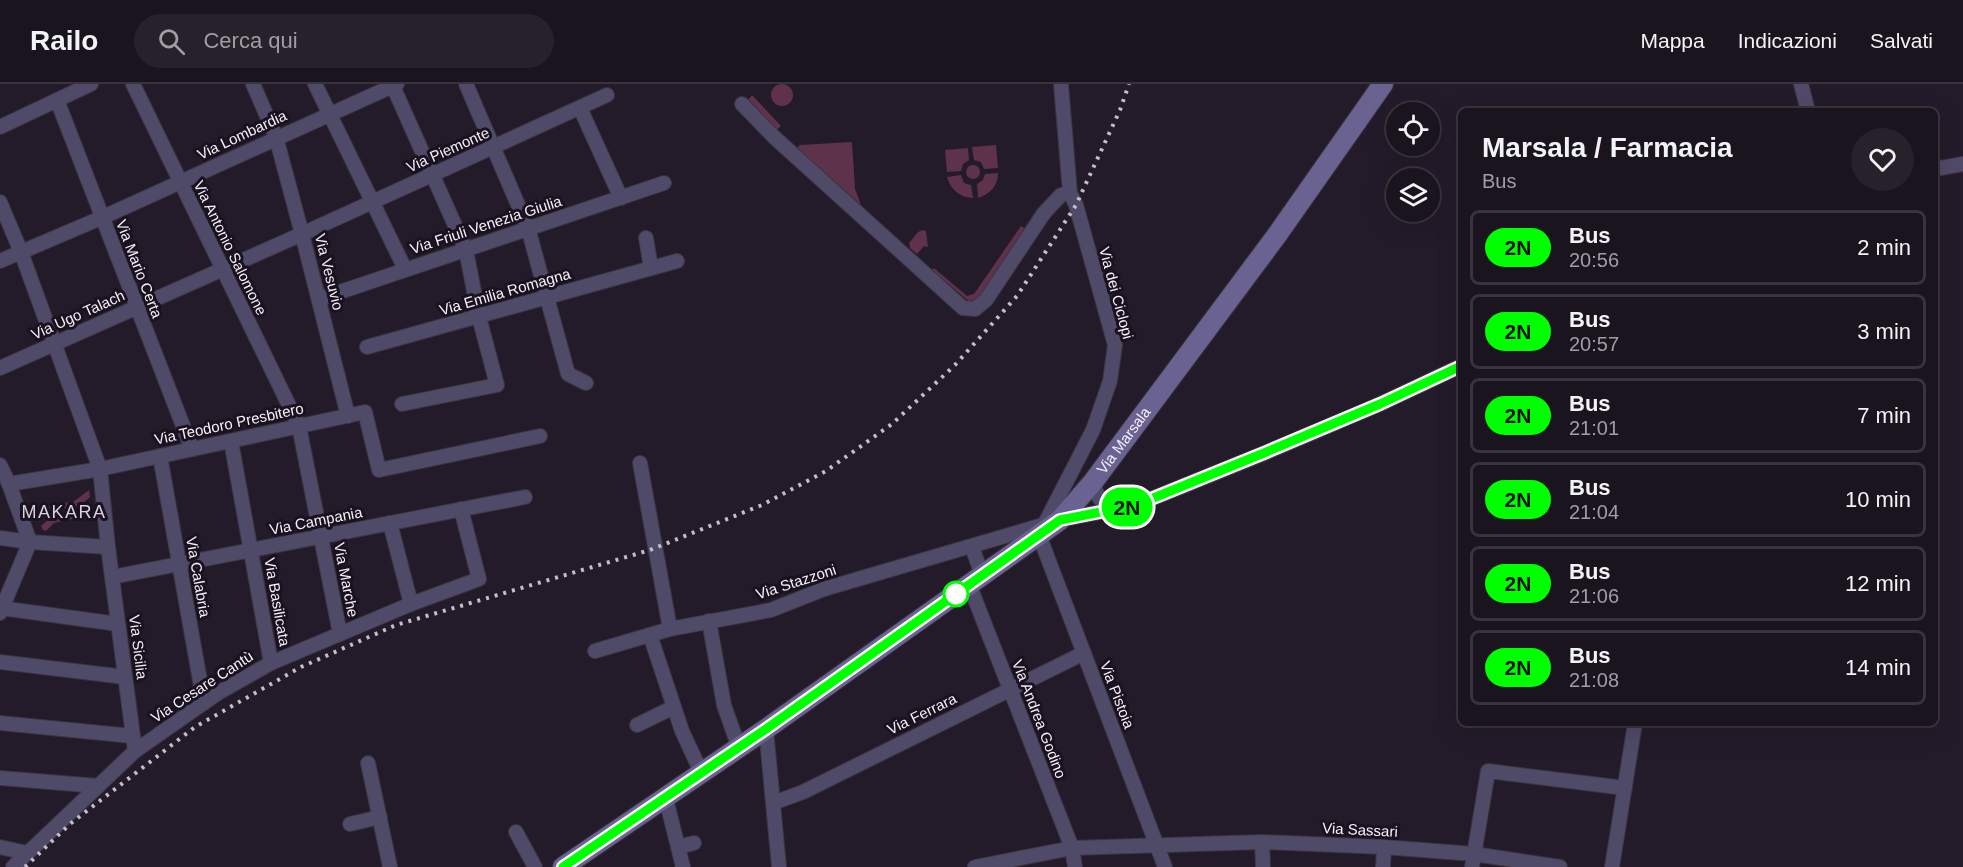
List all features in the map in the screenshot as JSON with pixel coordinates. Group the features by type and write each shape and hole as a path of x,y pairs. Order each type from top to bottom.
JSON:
{"main road":[{"name":"Via Marsala","path":"563,867 702,774 1046,528 1093,482 1277,235 1383,84"}],"street":[{"path":"0,127 91,84"},
{"name":"Via Antonio Salomone","path":"133,84 299,426"},
{"name":"Via Vesuvio","path":"253,84 276,137 348,416"},
{"path":"315,84 405,269"},
{"path":"466,84 528,228 568,374 586,383"},
{"name":"Via dei Ciclopi","path":"1046,528 1093,430 1110,381 1115,345 1076,205 1070,193 1060,84"},
{"path":"1801,84 1807,108"},
{"path":"394,85 431,176 466,250 479,317 496,384 402,404"},
{"name":"Via Lombardia","path":"0,261 101,218 394,85"},
{"name":"Via Piemonte","path":"302,234 607,95"},
{"name":"Via Mario Certa","path":"57,100 192,449"},
{"path":"742,104 774,137 963,308 975,309 986,300 1044,213 1061,195 1070,193"},
{"path":"580,108 621,198"},
{"path":"1938,169 1959,166 1963,155"},
{"name":"Via Friuli Venezia Giulia","path":"319,299 664,183"},
{"name":"Via Sicilia","path":"0,202 21,252 100,469 135,751"},
{"name":"Via Ugo Talach","path":"0,368 302,234"},
{"path":"646,238 651,268"},
{"name":"Via Emilia Romagna","path":"367,346 677,261"},
{"name":"Via Stazzoni","path":"595,651 670,629 771,610 824,589 1146,501 1380,404 1458,367"},
{"name":"Via Teodoro Presbitero","path":"9,484 100,469 365,412 379,471 540,436"},
{"name":"Via Marche","path":"299,426 340,634"},
{"name":"Via Basilicata","path":"231,441 272,663"},
{"name":"Via Calabria","path":"160,456 204,703"},
{"path":"640,463 670,629"},
{"path":"0,465 30,542 1,610 118,624"},
{"path":"1093,482 1097,496 1106,506 1120,509"},
{"name":"Via Campania","path":"112,577 525,497"},
{"name":"Via Cesare Cantù","path":"13,867 135,751 204,703 272,663 411,604 479,579 461,509"},
{"path":"390,523 411,604"},
{"name":"Via Pistoia","path":"1046,528 1084,653 1165,867"},
{"path":"0,538 108,547"},
{"path":"972,547 976,580"},
{"name":"Via Andrea Godino","path":"976,580 1010,690 1072,848 1075,867"},
{"path":"709,621 724,705 739,748"},
{"path":"650,635 682,731 702,774"},
{"name":"Via Ferrara","path":"773,803 803,792 1084,653"},
{"path":"0,662 125,677"},
{"path":"637,725 674,706"},
{"path":"0,723 132,736"},
{"path":"1612,867 1635,726"},
{"path":"766,729 779,867"},
{"path":"368,763 390,867"},
{"path":"1473,860 1488,771 1625,788"},
{"path":"0,778 98,786"},
{"path":"666,799 683,867"},
{"path":"350,824 380,817"},
{"path":"516,832 535,867"},
{"path":"1262,842 1263,867"},
{"name":"Via Sassari","path":"975,867 1072,848 1262,842 1384,847 1473,860 1560,867"},
{"path":"678,846 694,843"},
{"path":"0,847 27,853"},
{"path":"1383,867 1384,847"}],"shaded area":[{"path":"782,84 790,87 793,95 790,103 782,106 774,103 771,95 774,87"},
{"path":"752,95 781,126 776,131 747,101"},
{"path":"852,142 855,189 861,205 797,148 800,145"},
{"path":"996,145 998,168 984,169 981,162 974,160 972,147"},
{"path":"968,148 969,160 963,164 961,171 947,172 945,150"},
{"path":"970,165 976,165 980,172 976,179 970,179 966,175 966,169"},
{"path":"998,173 993,189 978,198 977,184 983,180 985,174"},
{"path":"961,175 964,183 971,185 973,198 956,192 947,177"},
{"path":"1021,226 1027,230 982,295 970,302 932,270 934,268 967,296 974,294"},
{"path":"926,231 928,247 924,246 917,254 910,248 909,243 918,232"},
{"path":"89,490 90,497 84,502 75,507 64,508 63,503 73,502"},
{"path":"91,503 91,511 67,520 66,515 76,513"},
{"path":"59,504 58,510 49,512 39,522 36,515 50,506"},
{"path":"61,515 62,521 54,523 46,531 43,530 41,526 51,517"}],"railway":[{"path":"25,867 70,824 195,727 301,667 396,625 650,550 762,505 826,471 892,424 955,365 1017,296 1076,205 1120,110 1129,84"}],"bus line":[{"name":"2N","path":"563,867 666,799 1060,520 1136,505 1380,404 1458,367"}],"district":[{"name":"MAKARA","path":"64,512"}]}
